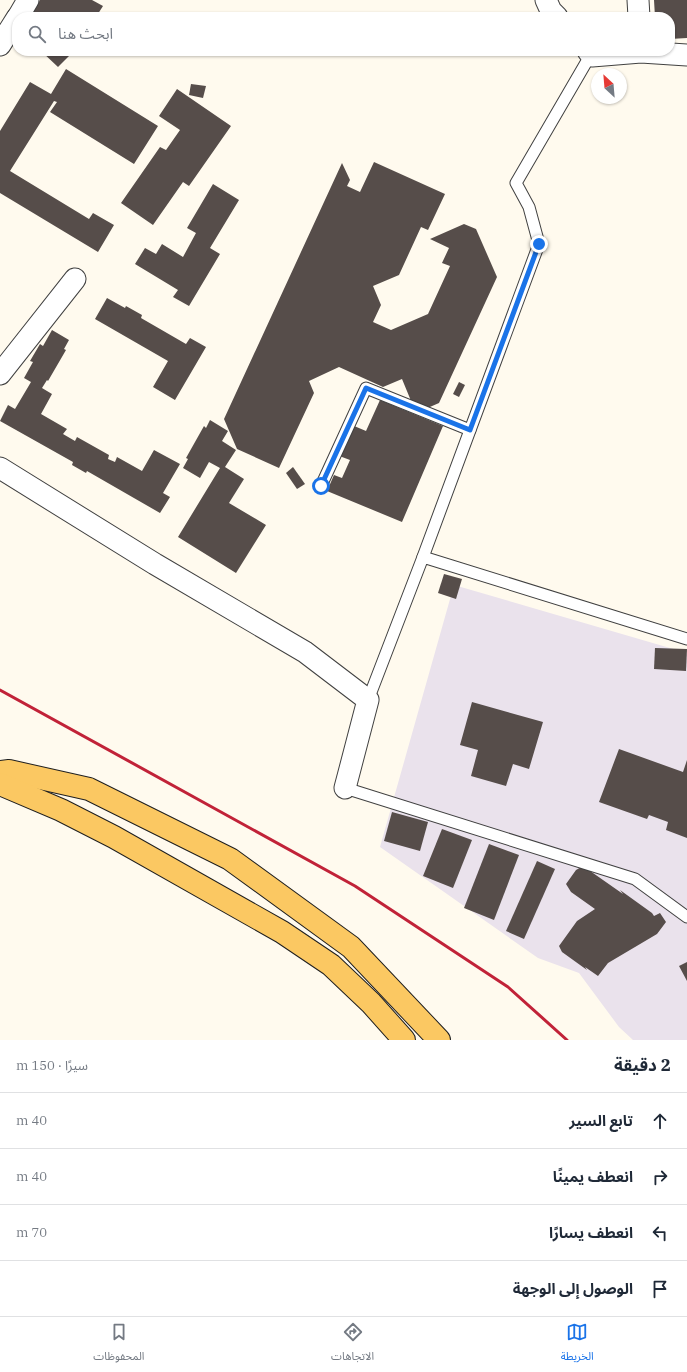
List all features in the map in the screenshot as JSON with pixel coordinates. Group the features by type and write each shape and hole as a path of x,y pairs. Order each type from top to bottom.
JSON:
{"main road":[{"path":"0,772 9,771 89,789 230,859 351,947 439,1040"},
{"path":"0,784 61,810 114,837 282,932 331,966 371,1003 404,1040"}],"street":[{"path":"21,12 28,0"},
{"path":"546,0 552,12"},
{"path":"638,0 639,12"},
{"path":"0,45 12,26"},
{"path":"675,54 687,55"},
{"path":"0,374 75,279"},
{"path":"0,468 155,564 305,652 368,700 345,788"}],"lane":[{"path":"368,700 423,557 539,244 529,207 516,183 589,56"},
{"path":"321,486 366,388 470,430"},
{"path":"423,557 687,639"},
{"path":"345,788 635,878 687,917"}],"shaded area":[{"path":"454,585 687,653 687,1040 633,1040 619,1027 579,973 538,958 380,847"}],"building":[{"path":"40,0 92,0 103,6 99,12 33,12"},
{"path":"654,0 687,0 687,38 675,39 675,12 655,12"},
{"path":"46,56 69,56 58,67"},
{"path":"66,69 158,126 134,164 50,112 57,102 54,101 10,171 89,219 93,213 114,225 98,252 0,193 0,131 30,82 51,94"},
{"path":"191,84 206,86 203,98 189,95"},
{"path":"177,89 231,126 189,186 183,182 153,225 121,203 160,147 166,150 180,130 159,116"},
{"path":"374,162 445,194 428,230 421,227 399,275 373,286 381,305 373,322 391,330 428,314 450,266 442,263 449,248 430,239 464,224 476,229 497,277 439,403 416,413 402,379 383,387 339,367 309,381 314,393 279,468 237,449 224,419 342,163 350,180 347,186 360,192"},
{"path":"213,184 239,200 210,248 220,254 189,306 173,297 178,290 135,264 145,248 156,254 162,244 183,257 196,233 187,228"},
{"path":"107,298 142,315 141,318 186,344 190,338 206,347 175,400 153,387 168,361 95,319"},
{"path":"52,330 69,340 64,349 66,350 48,381 47,380 42,388 52,394 41,414 67,429 63,434 75,441 77,437 109,455 108,459 115,462 117,457 142,471 154,450 180,464 163,493 170,497 160,513 87,471 86,473 72,465 73,462 0,421 8,405 15,409 31,382 24,378 33,362 30,361 40,344 43,346"},
{"path":"459,382 465,385 459,397 453,394"},
{"path":"380,400 443,426 402,522 327,491 334,475 342,478 350,460 334,454 347,423 366,431"},
{"path":"210,420 228,431 222,441 236,450 225,467 244,479 229,503 266,525 236,573 178,537 220,468 209,462 200,478 183,468 188,459 186,458 204,426 206,428"},
{"path":"293,467 305,484 297,489 286,473"},
{"path":"444,574 462,579 456,599 438,593"},
{"path":"655,648 687,649 686,671 654,669"},
{"path":"472,702 543,722 529,769 513,764 506,786 471,776 478,750 460,745"},
{"path":"619,749 683,772 687,760 687,838 666,830 668,822 649,815 647,819 599,802"},
{"path":"392,812 428,822 420,851 384,841"},
{"path":"442,829 472,840 453,888 423,876"},
{"path":"489,844 519,855 494,920 464,908"},
{"path":"537,861 555,869 524,939 506,931"},
{"path":"583,866 623,894 620,890 654,916 660,913 666,922 657,934 608,963 598,976 562,952 559,946 577,921 595,909 571,892 566,884 576,870"},
{"path":"687,962 687,981 679,966"}],"railway":[{"path":"0,690 355,886 508,987 567,1040"}],"route":[{"path":"321,486 366,388 470,430 539,244"}]}
